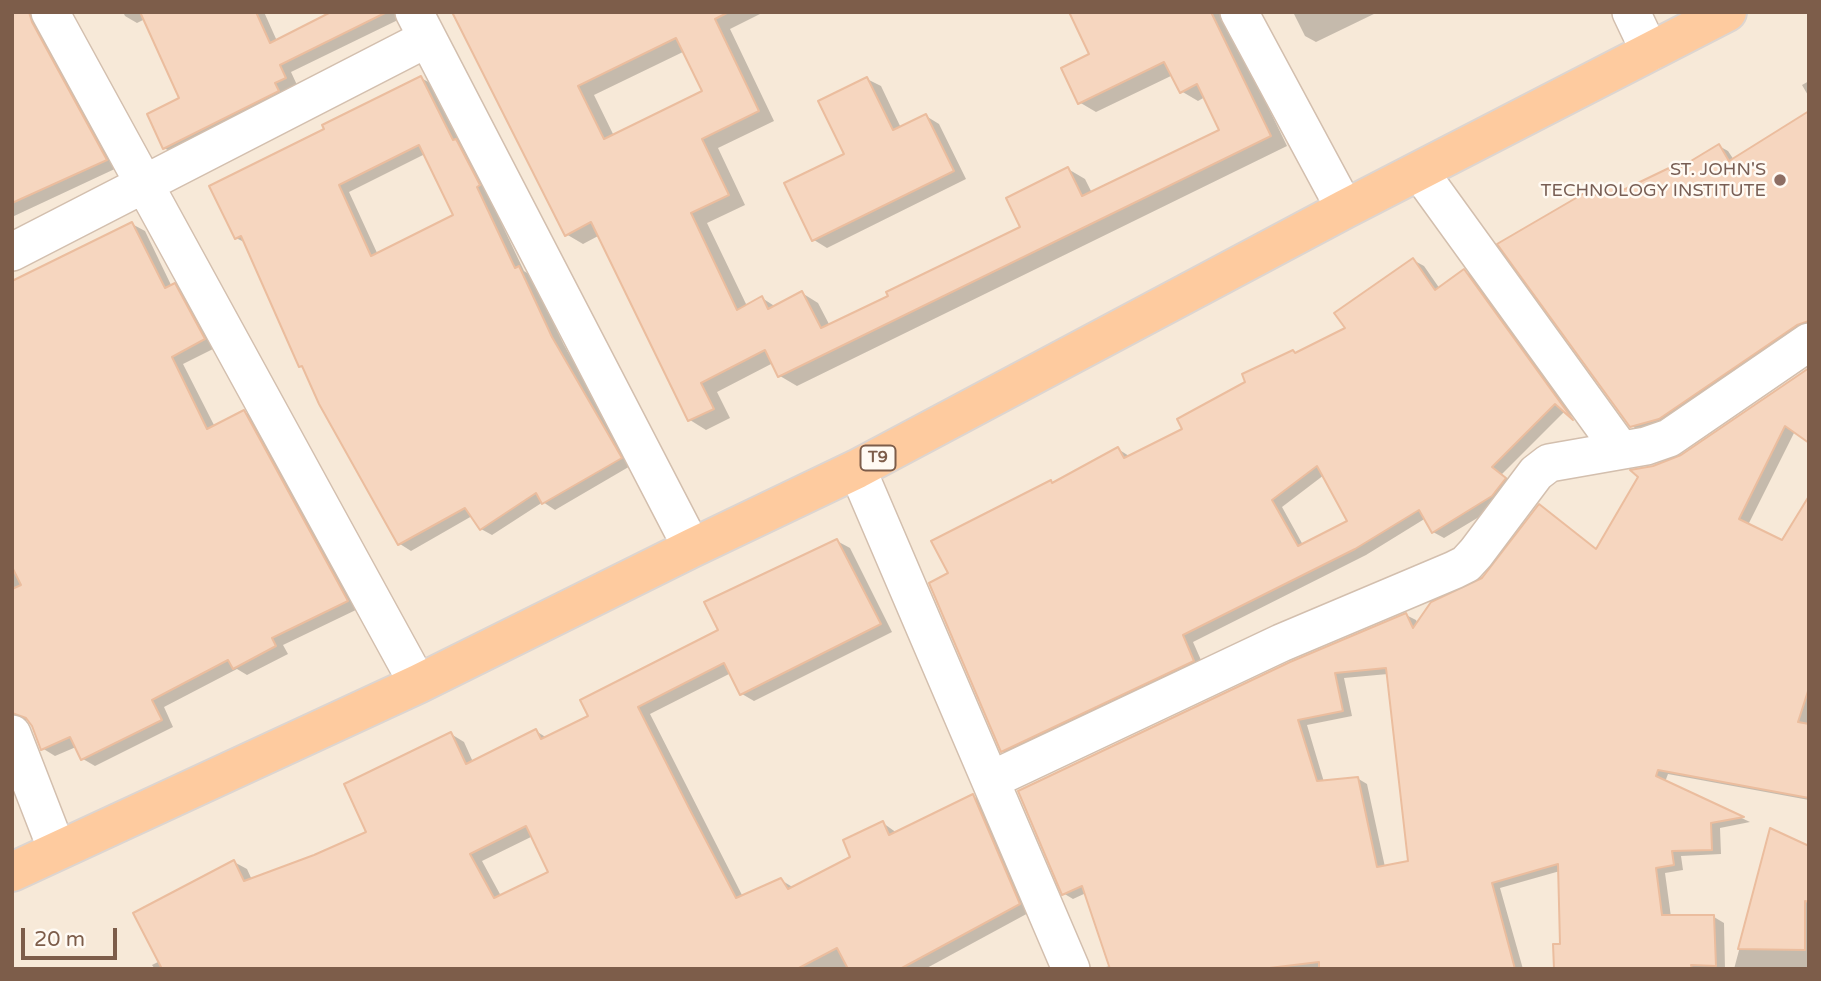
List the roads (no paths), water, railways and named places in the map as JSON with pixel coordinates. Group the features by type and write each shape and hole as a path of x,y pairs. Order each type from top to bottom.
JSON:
{"highway":[{"name":"T9","path":"12,872 418,684 857,469 1345,209 1727,12"}],"street":[{"path":"50,12 418,684"},
{"path":"1239,12 1345,209"},
{"path":"1631,12 1650,52"},
{"path":"12,251 143,185 420,25 692,548"},
{"path":"1419,171 1620,449"},
{"path":"991,780 1281,643 1466,564 1536,472 1549,463 1646,446 1669,438 1809,342"},
{"path":"857,469 1071,969"},
{"path":"12,734 57,850"}],"place":[{"name":"ST. JOHN'S TECHNOLOGY INSTITUTE","path":"1780,180"}]}
